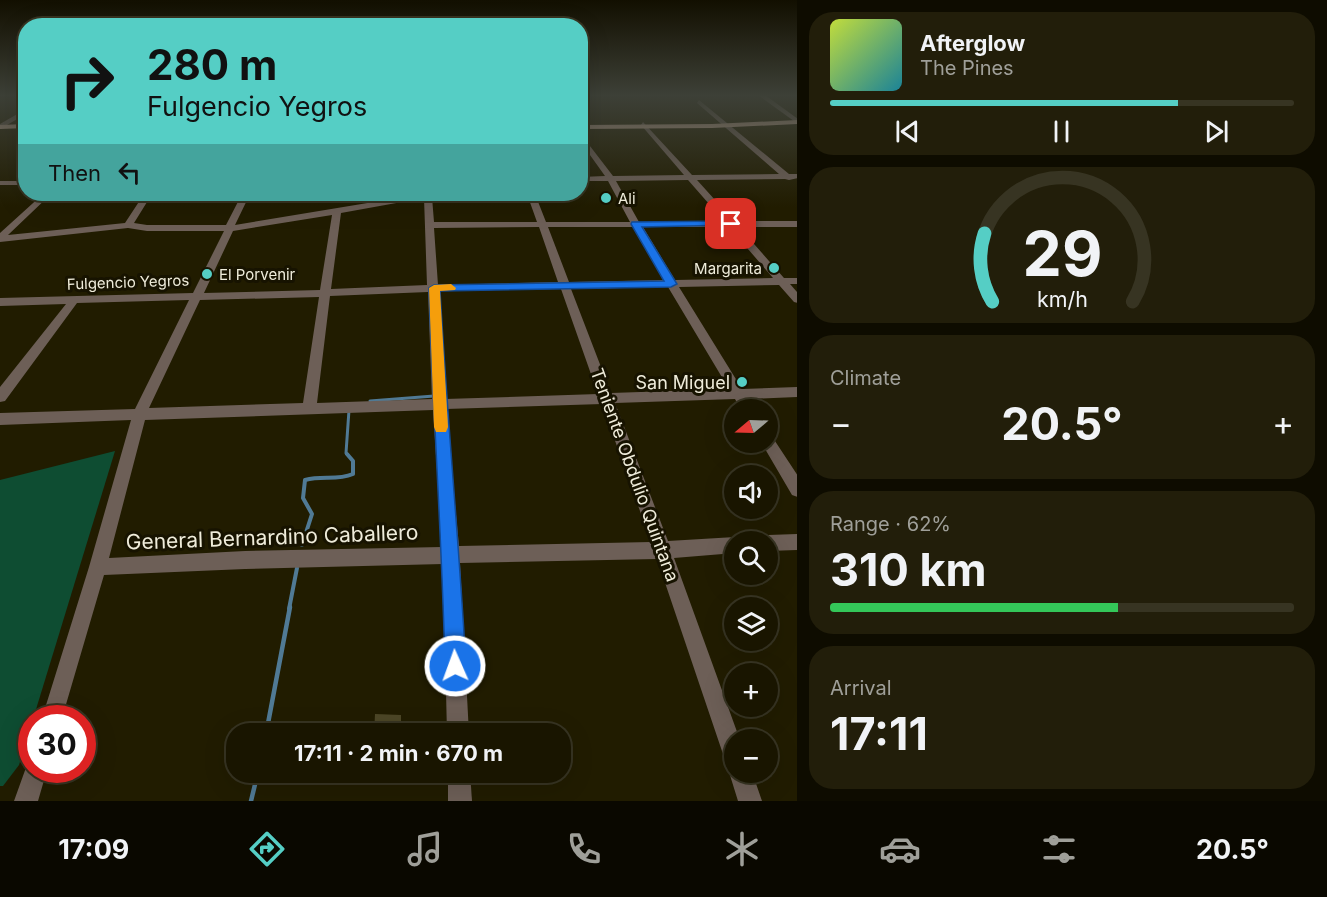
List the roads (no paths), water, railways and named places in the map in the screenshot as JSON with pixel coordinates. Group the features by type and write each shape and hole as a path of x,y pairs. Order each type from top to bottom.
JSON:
{"street":[{"path":"651,132 797,299"},
{"path":"732,132 797,184"},
{"path":"588,146 610,177 671,284 742,399"},
{"path":"588,178 797,176"},
{"path":"0,182 18,182"},
{"path":"0,239 40,201"},
{"path":"128,225 143,201"},
{"path":"56,705 98,567 139,415 243,201"},
{"path":"0,239 128,225 147,228 229,229 392,201"},
{"path":"431,201 439,403 451,553 458,723"},
{"name":"Teniente Obdulio Quintana","path":"534,201 663,550 725,729"},
{"path":"309,408 337,211"},
{"path":"430,225 797,224"},
{"name":"Fulgencio Yegros","path":"0,302 434,288 797,280"},
{"path":"0,397 75,299"},
{"path":"0,419 797,392"},
{"path":"775,453 797,488"},
{"path":"778,543 797,542"},
{"name":"General Bernardino Caballero","path":"98,567 451,553 663,550 724,546"},
{"path":"26,801 32,783"},
{"path":"459,783 460,801"},
{"path":"744,783 750,801"}],"waterway":[{"path":"370,401 434,396"},
{"path":"347,454 349,410"},
{"path":"302,545 312,514 303,498 305,480 353,474 353,461 347,454"},
{"path":"289,609 297,568"},
{"path":"268,723 290,607"},
{"path":"251,801 255,783"}],"place":[{"name":"Ali","path":"606,198"},
{"name":"Margarita","path":"774,268"},
{"name":"El Porvenir","path":"207,274"},
{"name":"San Miguel","path":"742,382"}]}
